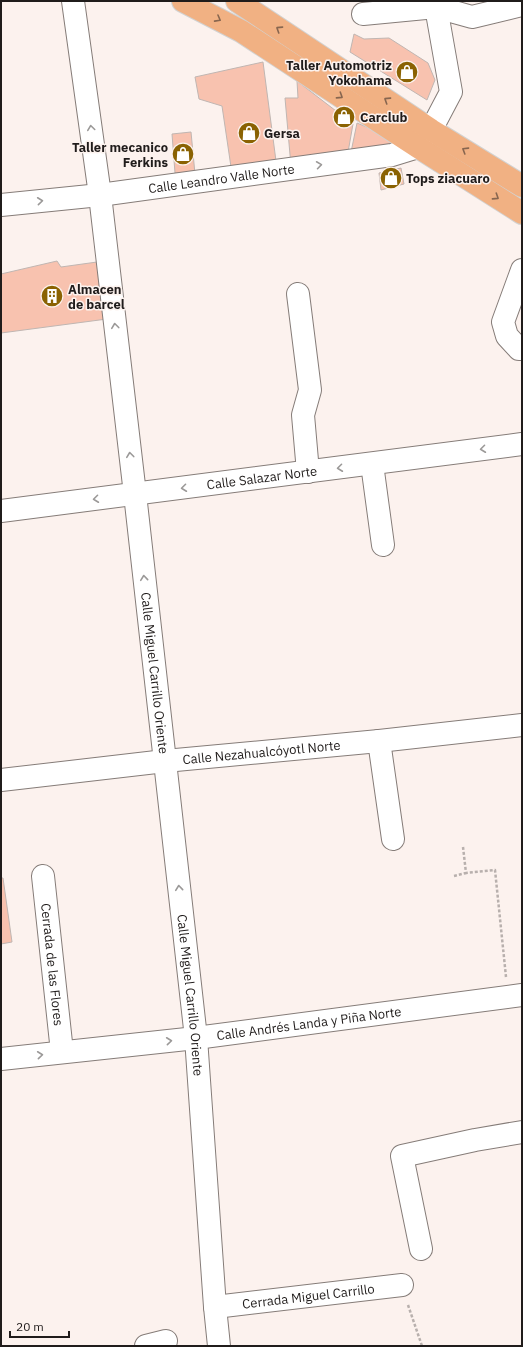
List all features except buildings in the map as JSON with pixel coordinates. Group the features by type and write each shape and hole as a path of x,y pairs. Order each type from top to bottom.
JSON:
{"main road":[{"path":"184,1 241,31 522,214"},
{"path":"237,1 431,130 522,186"}],"street":[{"name":"Calle Miguel Carrillo Oriente","path":"73,1 100,195 196,1038 219,1346"},
{"path":"363,14 436,7 474,9 522,5"},
{"path":"418,147 431,130 451,92 436,7"},
{"name":"Calle Leandro Valle Norte","path":"1,205 100,195 392,155 418,147"},
{"path":"522,270 504,322 507,336 519,349 522,349"},
{"path":"298,294 310,390 303,415 308,472"},
{"name":"Calle Salazar Norte","path":"1,511 522,444"},
{"path":"372,464 382,545"},
{"name":"Calle Nezahualcóyotl Norte","path":"1,780 165,761 379,741 522,725"},
{"path":"379,741 393,839"},
{"name":"Cerrada de las Flores","path":"43,876 62,1052"},
{"name":"Calle Andrés Landa y Piña Norte","path":"1,1059 196,1038 515,990"},
{"path":"421,1248 402,1156 475,1140 522,1132"},
{"name":"Cerrada Miguel Carrillo","path":"215,1307 402,1285"}],"path":[{"path":"463,847 466,873"},
{"path":"454,876 466,873 495,870 515,990"},
{"path":"402,1285 422,1346"}],"place":[{"name":"Taller Automotriz Yokohama","path":"407,72"},
{"name":"Carclub","path":"344,117"},
{"name":"Gersa","path":"249,133"},
{"name":"Taller mecanico Ferkins","path":"183,154"},
{"name":"Tops ziacuaro","path":"391,178"},
{"name":"Almacen de barcel","path":"52,296"}]}
